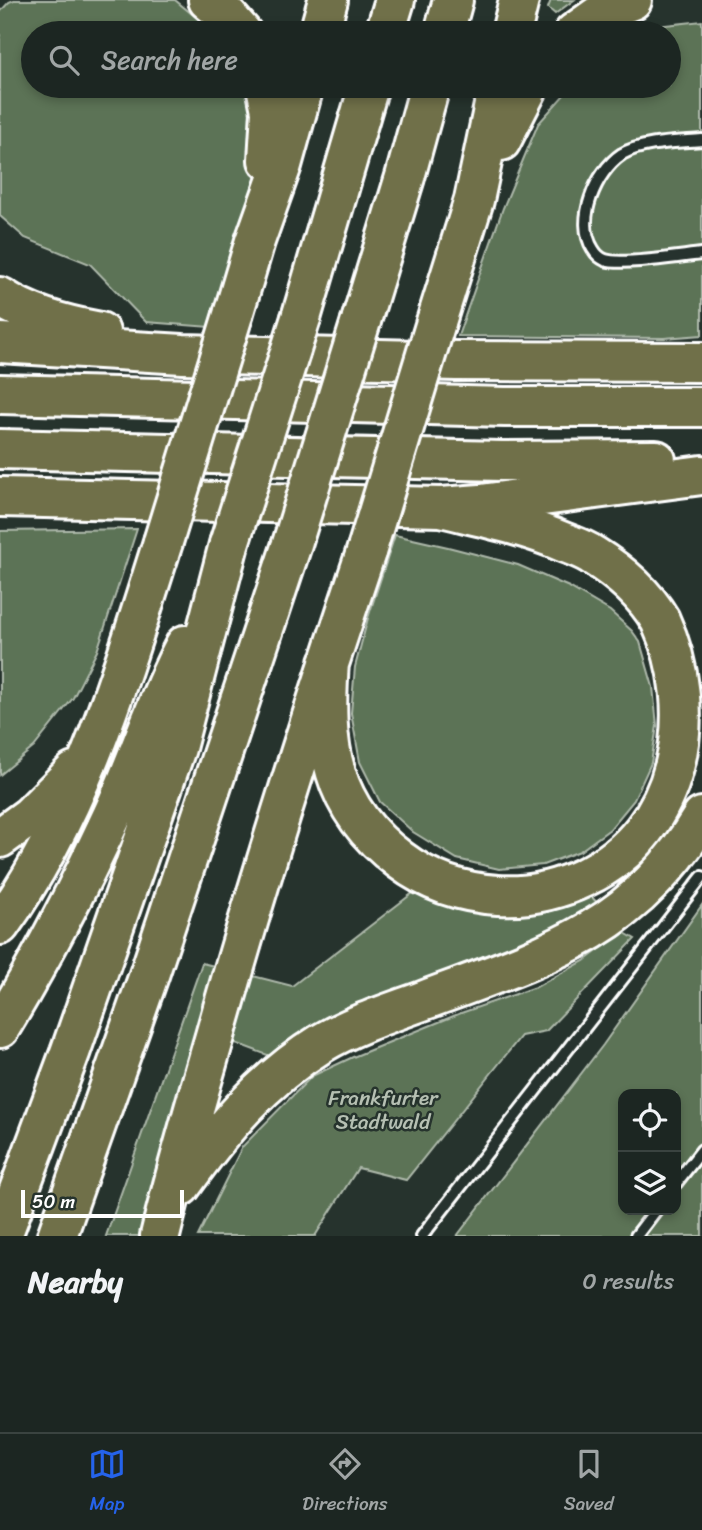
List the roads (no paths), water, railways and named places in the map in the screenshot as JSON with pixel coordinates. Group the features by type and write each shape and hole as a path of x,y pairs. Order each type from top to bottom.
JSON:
{"highway":[{"path":"208,0 231,21"},
{"path":"322,21 328,0"},
{"path":"389,21 395,0"},
{"path":"447,21 453,0"},
{"path":"514,21 519,0"},
{"path":"592,21 632,0"},
{"path":"255,241 270,136 268,98"},
{"path":"0,925 53,840 91,756 163,542 301,98"},
{"path":"2,1236 71,1051 176,748 229,544 301,318 365,98"},
{"path":"57,1236 153,962 291,547 427,98"},
{"path":"164,1221 253,900 367,549 474,200 495,98"},
{"path":"474,200 522,98"},
{"path":"0,297 10,304 43,317 79,328 121,335 183,354"},
{"path":"0,343 183,354 456,361 702,362"},
{"path":"592,362 702,350"},
{"path":"0,394 505,407 702,407"},
{"path":"0,449 502,461 702,460"},
{"path":"0,498 441,507 702,475"},
{"path":"329,662 327,705 330,750 344,796 374,838 409,867 427,877 457,889 484,894 516,896 545,892 602,869 644,833 675,780 686,736 687,710 682,673 674,647 660,619 628,582 588,552 532,530 441,507"},
{"path":"0,1028 64,914 113,815 170,673 202,611 229,544"},
{"path":"0,838 30,816 91,756"},
{"path":"164,1221 212,1143 250,1100 274,1078 323,1043 352,1028 542,956 593,929 646,888 685,842 702,817"}],"lane":[{"path":"702,140 650,145 624,153 609,165 598,180 585,220 588,241 596,254 604,260 619,262 702,254"},
{"path":"422,1236 702,877"},
{"path":"681,1177 702,1150"},
{"path":"636,1236 652,1215"}],"park label":[{"name":"Frankfurter Stadtwald","path":"383,1110"}]}
